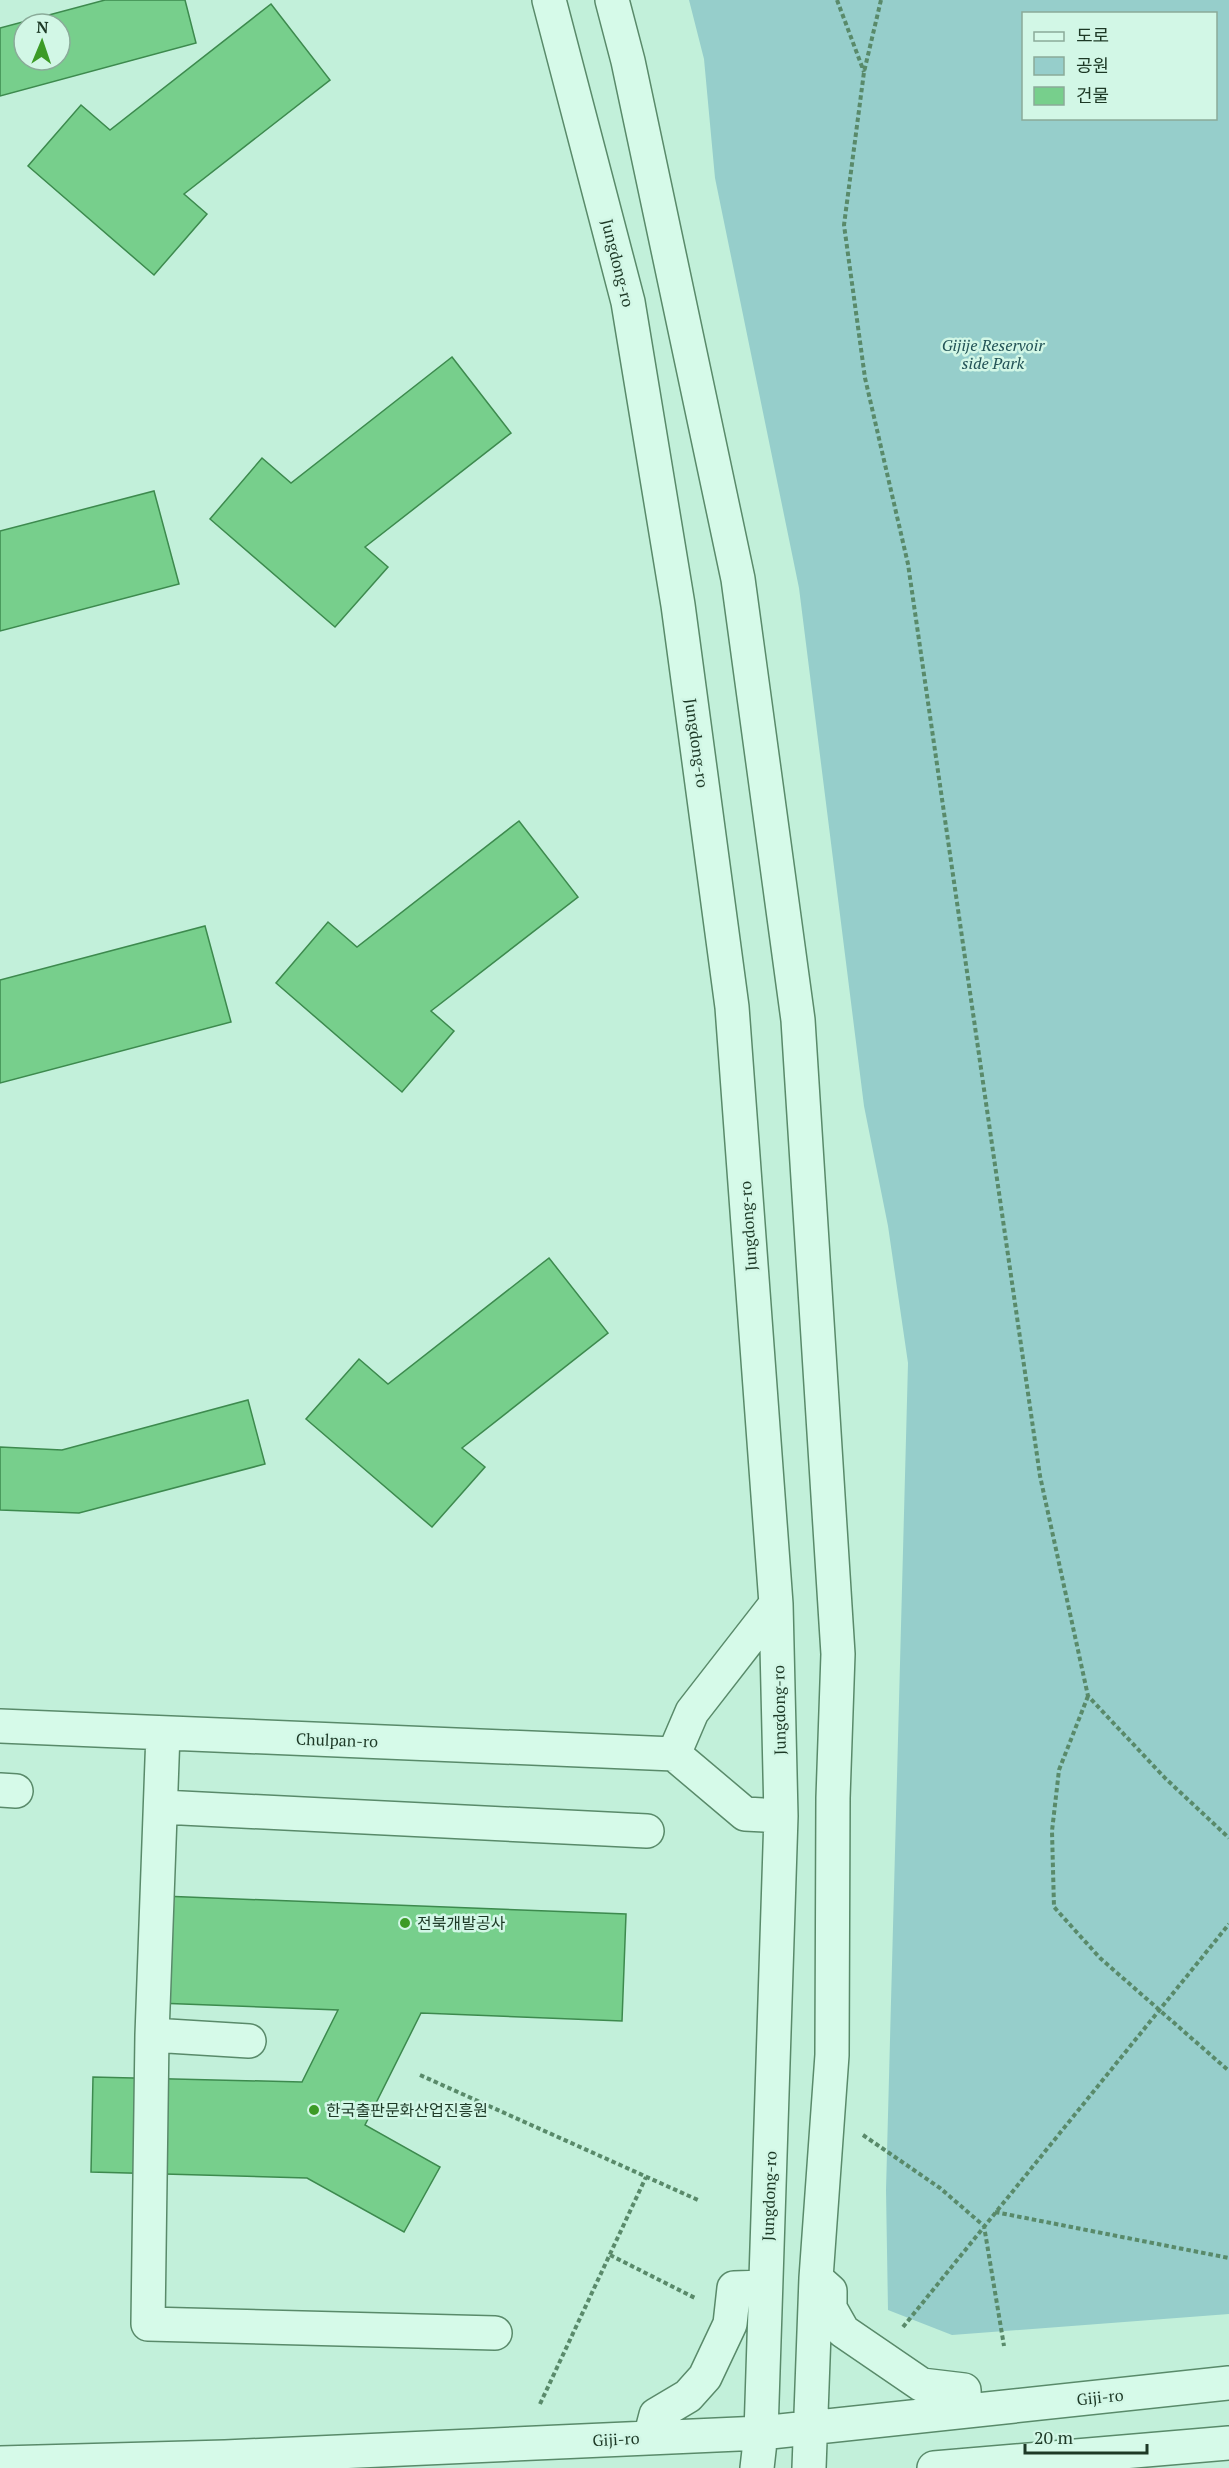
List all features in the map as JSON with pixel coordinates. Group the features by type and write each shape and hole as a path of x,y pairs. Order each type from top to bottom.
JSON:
{"street":[{"name":"Jungdong-ro","path":"549,0 628,302 678,605 732,1007 776,1604 781,1816 761,2433 757,2468"},
{"path":"612,0 628,60 738,579 798,1020 838,1654 833,1798 832,2055 816,2278 809,2468"},
{"path":"776,1604 692,1712 674,1754 745,1814 781,1816"},
{"name":"Chulpan-ro","path":"0,1725 674,1754"},
{"path":"164,1733 152,2035 148,2324 495,2333"},
{"path":"162,1806 648,1831"},
{"path":"152,2035 249,2042"},
{"path":"816,2278 830,2291 830,2308 843,2331 922,2385 964,2390 965,2411"},
{"path":"650,2438 656,2415 688,2396 705,2377 730,2324 734,2288 765,2287"},
{"name":"Giji-ro","path":"0,2463 225,2457 761,2433 1229,2383"},
{"path":"934,2468 1229,2443"}],"path":[{"path":"837,0 864,72"},
{"path":"881,0 864,72 844,225 865,378 908,564 1040,1476 1088,1696 1165,1778 1229,1838"},
{"path":"1088,1696 1059,1770 1052,1831 1054,1907 1100,1958 1228,2070"},
{"path":"897,2335 1229,1924"},
{"path":"420,2075 698,2200"},
{"path":"862,2135 940,2188 984,2226 1004,2346"},
{"path":"540,2405 646,2177"},
{"path":"995,2212 1229,2258"},
{"path":"610,2255 696,2298"}],"green space":[{"name":"Gijije Reservoir side Park","path":"689,0 1229,0 1229,2314 952,2335 888,2310 886,2190 908,1363 888,1226 864,1106 799,588 715,178 704,59"}],"building":[{"path":"105,0 185,0 196,43 0,96 0,28 12,25 12,72 72,72 72,12 60,12"},
{"path":"271,4 330,80 184,194 207,214 154,275 28,166 81,105 110,130"},
{"path":"452,357 511,433 365,547 388,567 335,627 210,519 262,458 291,483"},
{"path":"154,491 179,584 0,631 0,531"},
{"path":"519,821 578,897 431,1011 454,1031 402,1092 276,983 328,922 357,947"},
{"path":"205,926 231,1022 0,1083 0,980"},
{"path":"549,1258 608,1333 462,1448 485,1467 432,1527 306,1419 359,1359 388,1384"},
{"path":"248,1400 265,1464 79,1513 0,1510 0,1447 62,1450"},
{"path":"162,1896 626,1914 622,2021 421,2013 365,2125 440,2167 404,2232 307,2178 91,2172 93,2077 302,2082 338,2010 157,2003"}],"place":[{"name":"전북개발공사","path":"405,1923"},
{"name":"한국출판문화산업진흥원","path":"314,2110"}]}
